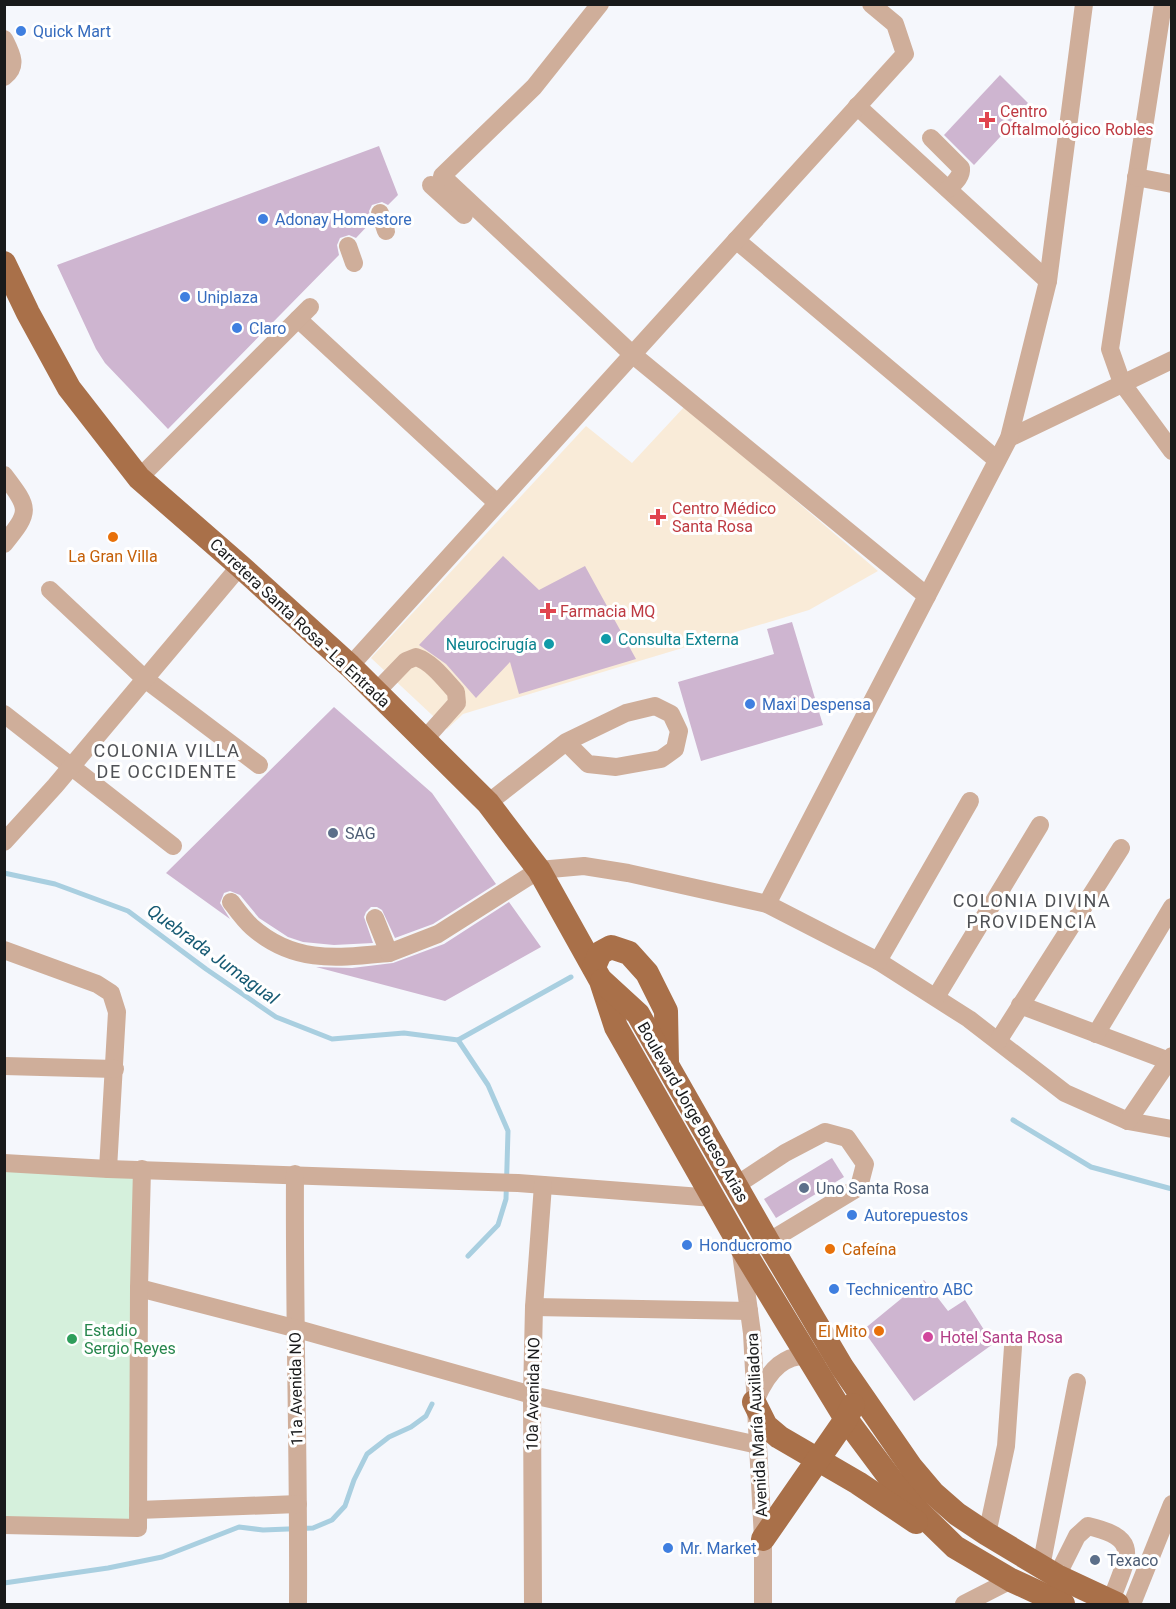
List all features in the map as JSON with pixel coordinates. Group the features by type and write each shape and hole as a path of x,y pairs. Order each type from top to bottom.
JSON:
{"main road":[{"name":"Carretera Santa Rosa - La Entrada","path":"4,263 69,388 139,478 350,666 488,803 539,870 598,974"},
{"path":"598,974 600,953 611,947 629,953 647,973 666,1011 667,1065"},
{"name":"Boulevard Jorge Bueso Arias","path":"598,974 638,1014 735,1186 842,1367 912,1467 933,1493 957,1514 1049,1572 1120,1603"},
{"name":"Boulevard Jorge Bueso Arias","path":"598,974 616,1027 740,1245 846,1419 917,1510 999,1592 1062,1605"},
{"path":"763,1539 846,1419 859,1392"},
{"path":"754,1402 766,1426 779,1437 858,1483 955,1547"},
{"path":"786,1505 804,1490 825,1482 858,1483"}],"street":[{"path":"600,4 534,87 442,176 632,354 927,596"},
{"path":"350,666 905,54 895,24 871,4"},
{"path":"767,904 1009,438 1048,281 1084,4"},
{"path":"1162,4 1164,42 1136,177 1110,349 1122,383 1172,451"},
{"path":"4,39 13,58 13,68 4,78"},
{"path":"857,106 1048,281"},
{"path":"922,165 935,142 961,168 962,173 959,178 948,189"},
{"path":"1136,177 1172,184"},
{"path":"431,185 464,215"},
{"path":"380,213 386,231"},
{"path":"736,240 997,460"},
{"path":"348,246 354,263"},
{"path":"139,478 304,313 497,503"},
{"path":"1009,438 1172,360"},
{"path":"4,476 23,500 24,517 4,544"},
{"path":"4,842 240,566"},
{"path":"50,590 145,679 259,765"},
{"path":"376,692 406,661 416,657 423,659 456,692 458,697 454,708 424,740"},
{"path":"488,803 566,742 626,712 655,706 671,714 679,731 675,749 661,759 616,767 588,764 566,742"},
{"path":"4,714 173,846"},
{"path":"878,961 970,801"},
{"path":"936,997 1040,825"},
{"path":"998,1041 1121,848"},
{"path":"231,902 251,927 286,950 310,956 358,956 389,953 438,934 539,870 584,866 628,873 767,904 878,961 936,997 969,1019 1065,1093 1128,1120 1172,1129"},
{"path":"1096,1034 1172,908"},
{"path":"375,918 389,953"},
{"path":"4,950 98,984 111,993 117,1012 108,1169"},
{"path":"1020,1005 1170,1059 1128,1120"},
{"path":"4,1066 115,1069"},
{"path":"735,1186 784,1153 825,1132 847,1138 864,1164 859,1187 768,1242"},
{"path":"4,1163 108,1169 518,1183 714,1198"},
{"path":"4,1525 138,1528 142,1169"},
{"name":"11a Avenida NO","path":"295,1174 294,1328 298,1605"},
{"name":"10a Avenida NO","path":"533,1605 534,1307 543,1185"},
{"name":"Avenida María Auxiliadora","path":"740,1245 752,1333 763,1539 763,1605"},
{"path":"139,1287 532,1395 759,1445"},
{"path":"534,1307 749,1311"},
{"path":"987,1534 1006,1446 1013,1347"},
{"path":"754,1402 770,1372 788,1359 807,1354 826,1358 842,1367"},
{"path":"1049,1572 1077,1382"},
{"path":"1120,1603 1172,1504"},
{"path":"138,1510 298,1511"},
{"path":"1049,1572 1077,1536 1088,1526 1110,1531 1123,1541 1127,1554 1120,1603"},
{"path":"964,1605 999,1592"}],"shaded area":[{"name":"Centro Médico Santa Rosa","path":"685,406 878,571 809,610 463,714 447,729 371,658 586,426 632,463"}],"green space":[{"name":"Estadio Sergio Reyes","path":"5,1162 142,1169 138,1528 5,1525"}],"building":[{"name":"Centro Oftalmológico Robles","path":"1000,75 1030,105 974,165 944,135"},
{"name":"Uniplaza","path":"379,146 398,195 388,205 382,202 372,205 369,211 371,222 356,238 349,235 340,238 337,245 339,255 168,429 105,363 96,349 57,265"},
{"path":"503,556 539,590 585,566 636,659 519,694 510,662 476,698 446,664 419,645"},
{"name":"Maxi Despensa","path":"792,622 823,725 701,761 678,682 774,654 767,629"},
{"name":"SAG","path":"334,707 432,793 496,884 433,924 395,938 382,910 371,907 364,917 373,943 334,945 303,942 288,937 259,918 240,895 230,891 224,893 220,903 230,919 166,873"},
{"path":"509,902 541,947 445,1001 316,967 352,968 393,963 444,944"},
{"name":"Uno Santa Rosa","path":"832,1158 844,1177 776,1218 764,1199"},
{"name":"Hotel Santa Rosa","path":"924,1280 948,1311 965,1300 993,1344 914,1401 863,1330"}],"waterway":[{"name":"Quebrada Jumagual","path":"4,873 55,884 128,911 276,1017 332,1039 404,1033 458,1040 571,977"},
{"path":"458,1040 488,1085 508,1131 506,1199 498,1225 468,1256"},
{"name":"Quebrada Jumagual","path":"1013,1120 1091,1167 1172,1189"},
{"path":"4,1583 108,1568 162,1557 239,1527 263,1530 313,1528 332,1520 345,1506 354,1480 367,1454 389,1437 411,1427 426,1416 432,1404"}],"place":[{"name":"Quick Mart","path":"21,31"},
{"name":"Centro Oftalmológico Robles","path":"987,120"},
{"name":"Adonay Homestore","path":"263,219"},
{"name":"Uniplaza","path":"185,297"},
{"name":"Claro","path":"237,328"},
{"name":"Centro Médico Santa Rosa","path":"658,517"},
{"name":"La Gran Villa","path":"113,537"},
{"name":"Farmacia MQ","path":"548,611"},
{"name":"Consulta Externa","path":"606,639"},
{"name":"Neurocirugía","path":"549,644"},
{"name":"Maxi Despensa","path":"750,704"},
{"name":"SAG","path":"333,833"},
{"name":"Uno Santa Rosa","path":"804,1188"},
{"name":"Autorepuestos","path":"852,1215"},
{"name":"Honducromo","path":"687,1245"},
{"name":"Cafeína","path":"830,1249"},
{"name":"Technicentro ABC","path":"834,1289"},
{"name":"El Mito","path":"879,1331"},
{"name":"Hotel Santa Rosa","path":"928,1337"},
{"name":"Estadio Sergio Reyes","path":"72,1339"},
{"name":"Mr. Market","path":"668,1548"},
{"name":"Texaco","path":"1095,1560"}],"district":[{"name":"COLONIA VILLA DE OCCIDENTE","path":"167,760"},
{"name":"COLONIA DIVINA PROVIDENCIA","path":"1032,910"}]}
